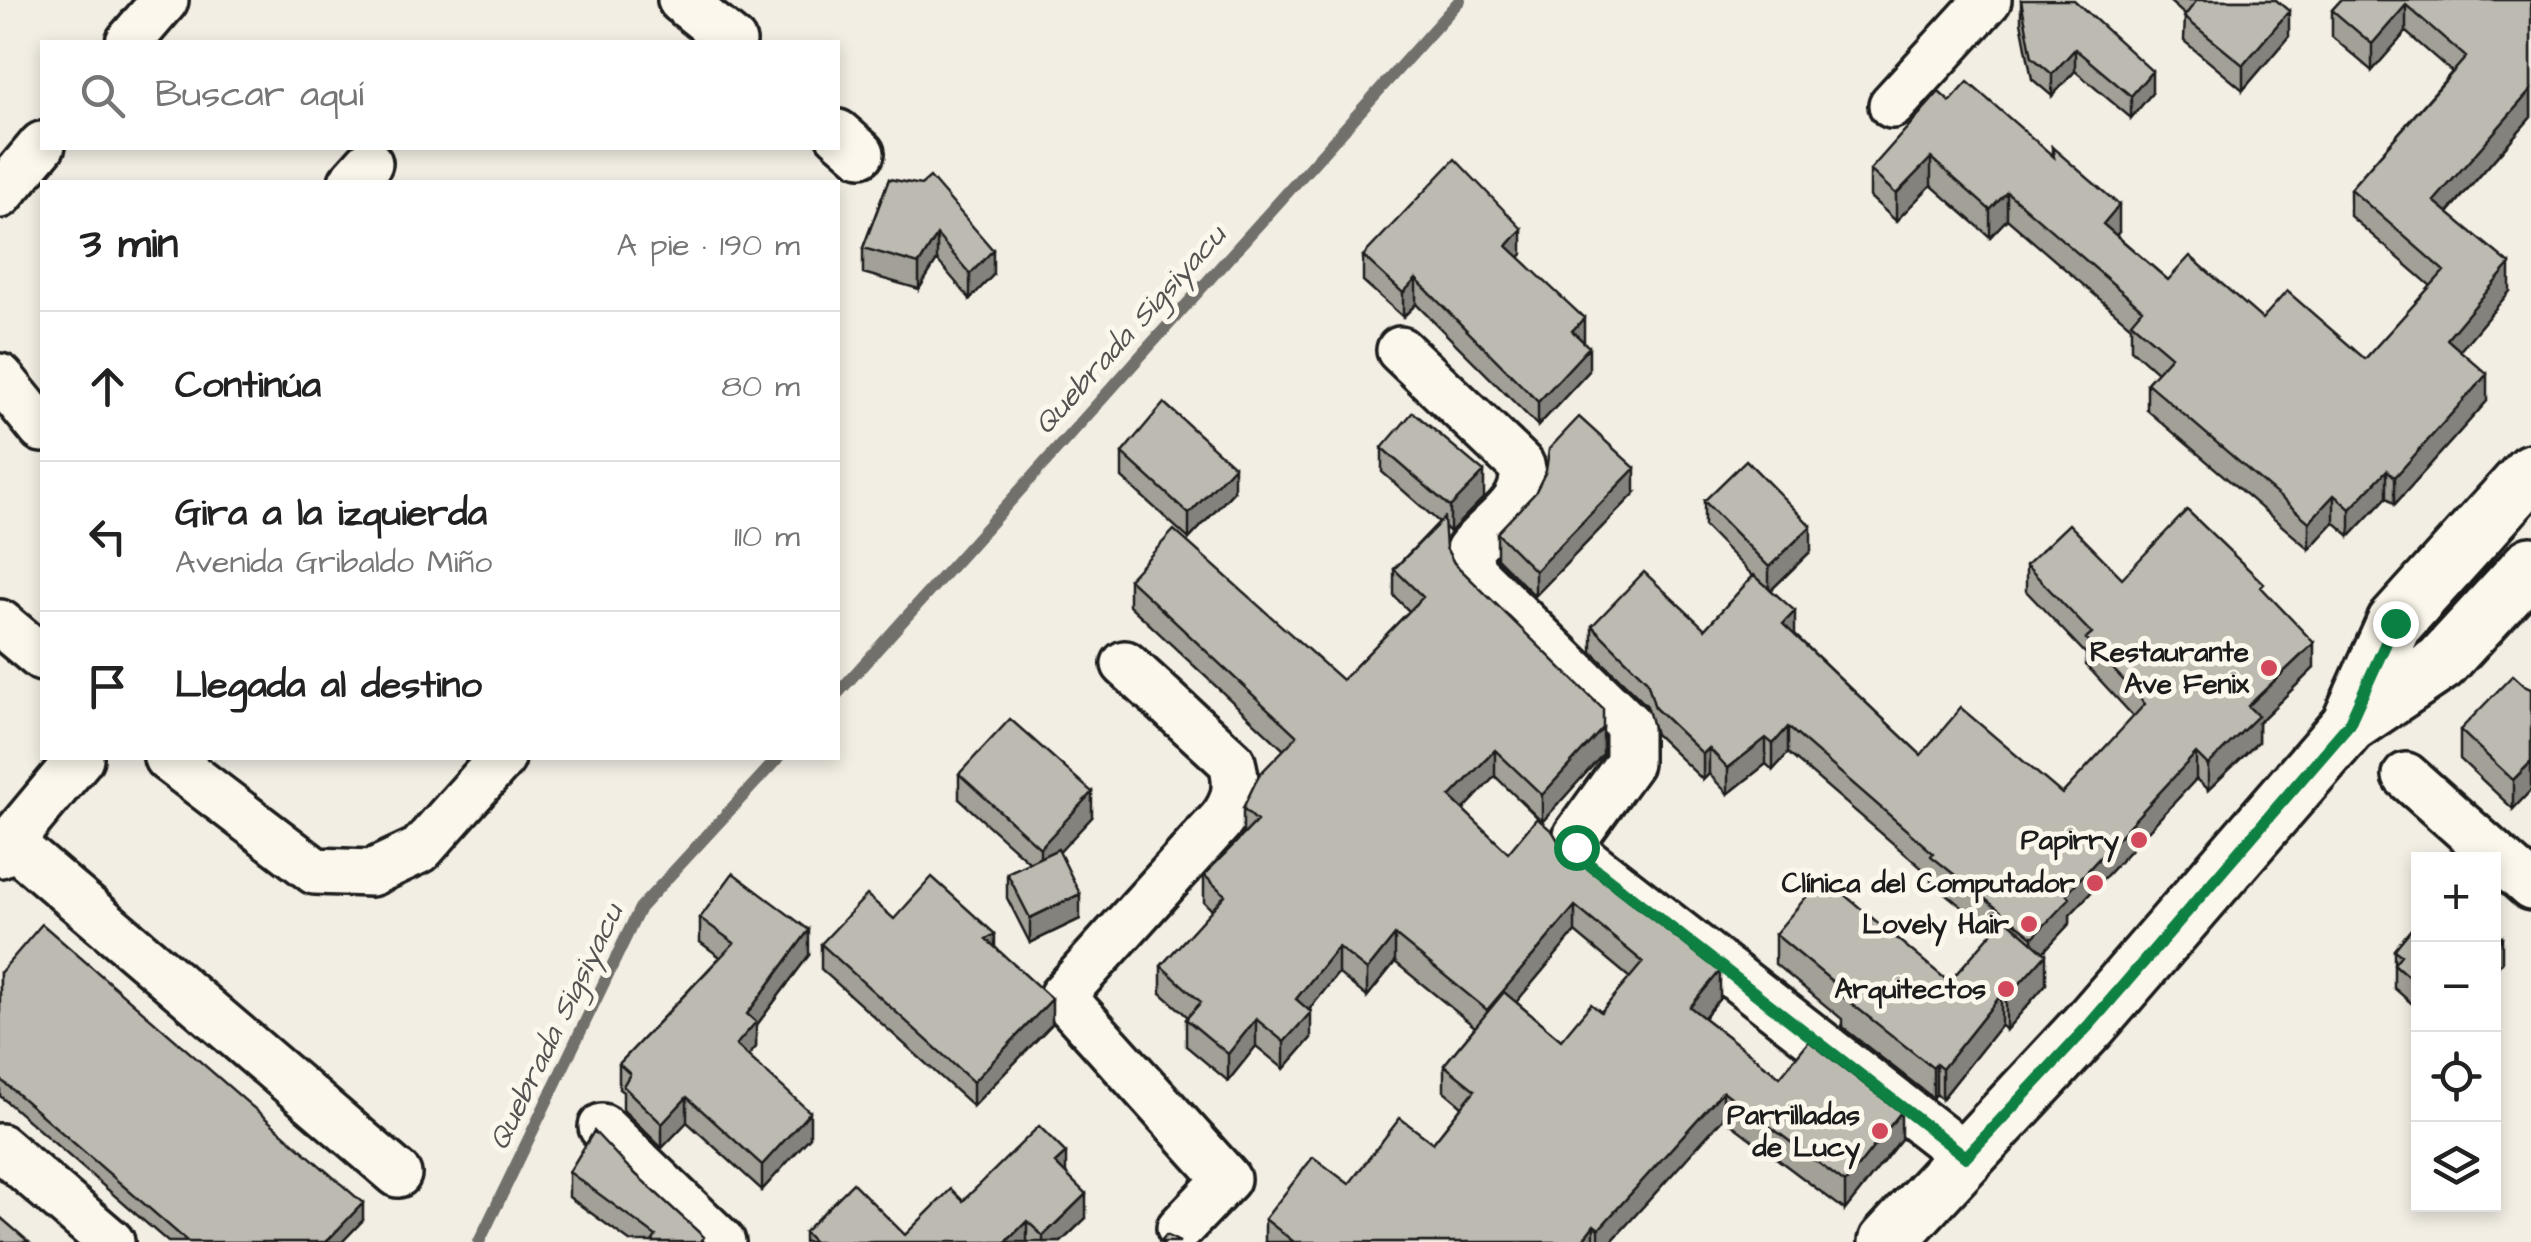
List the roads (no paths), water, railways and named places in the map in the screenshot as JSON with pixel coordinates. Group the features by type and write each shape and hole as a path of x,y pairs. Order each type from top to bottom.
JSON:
{"street":[{"path":"131,40 165,0"},
{"path":"681,0 731,40"},
{"path":"1892,105 1988,0"},
{"path":"0,195 40,147"},
{"path":"1400,350 1521,465 1524,476 1520,497 1469,550 1472,572 1630,725 1629,763 1577,835 1579,855 1966,1157"},
{"path":"0,378 40,427"},
{"path":"2349,724 2395,623 2531,472"},
{"path":"1887,1242 2090,1024 2349,724 2441,663 2531,565"},
{"path":"0,622 40,656"},
{"path":"1125,664 1232,762 1236,778 1236,794 1222,819 1062,996 1227,1180 1181,1237"},
{"path":"78,760 5,848 398,1174"},
{"path":"170,760 315,871 371,873 420,850 500,760"},
{"path":"2406,776 2531,887"},
{"path":"602,1128 722,1242"},
{"path":"0,1147 111,1242"}],"waterway":[{"name":"Quebrada Sigsiyacu","path":"840,691 1460,0"},
{"name":"Quebrada Sigsiyacu","path":"479,1242 640,908 776,760"}],"place":[{"name":"Restaurante Ave Fenix","path":"2269,668"},
{"name":"Papirry","path":"2139,840"},
{"name":"Clínica del Computador","path":"2095,883"},
{"name":"Lovely Hair","path":"2029,924"},
{"name":"Arquitectos","path":"2006,989"},
{"name":"Parrilladas de Lucy","path":"1880,1131"}]}
